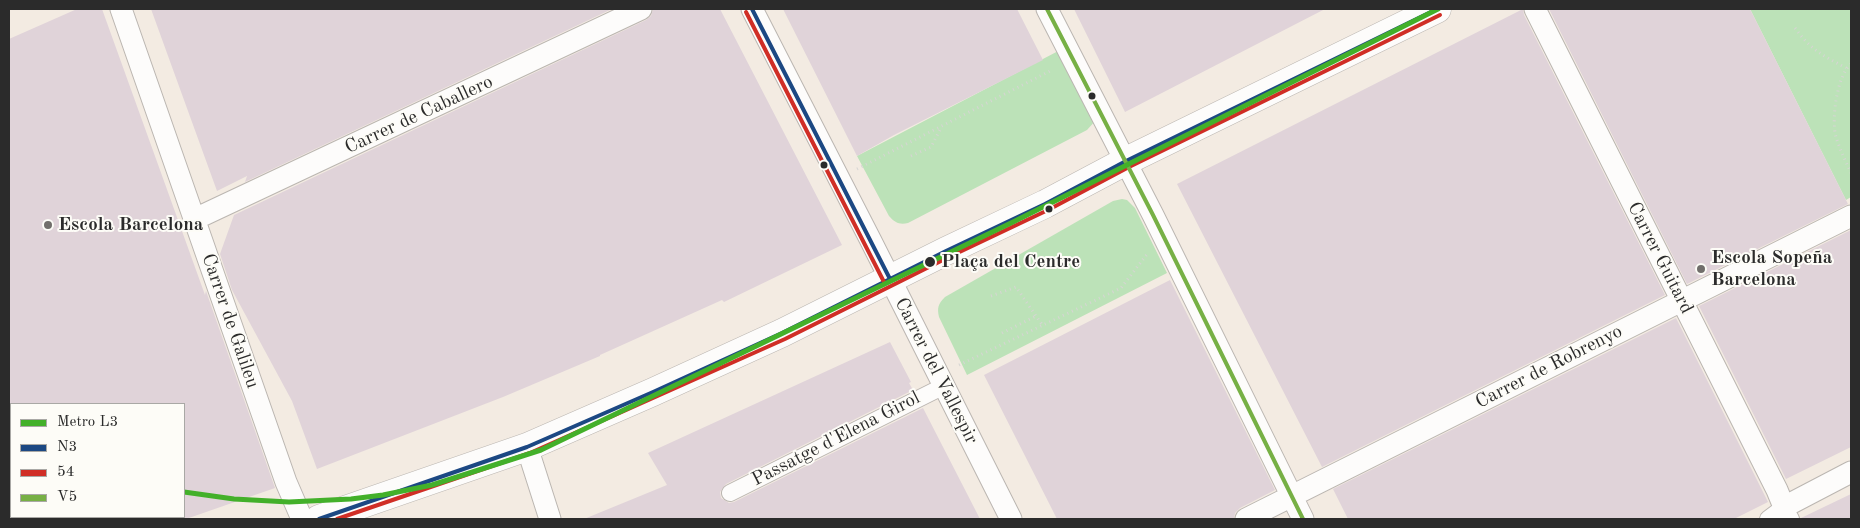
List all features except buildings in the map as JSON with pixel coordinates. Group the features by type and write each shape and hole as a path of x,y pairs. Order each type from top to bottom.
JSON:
{"main road":[{"path":"319,519 527,447 782,333 1084,184 1126,161 1437,9"}],"street":[{"name":"Carrer de Galileu","path":"121,9 286,482 302,519"},
{"name":"Carrer de Caballero","path":"195,219 641,9"},
{"name":"Carrer del Vallespir","path":"752,9 890,279 949,377 1011,519"},
{"path":"1047,9 1126,161 1303,519"},
{"name":"Carrer Guitard","path":"1535,9 1777,490 1781,515"},
{"name":"Carrer de Robrenyo","path":"1246,519 1851,216"},
{"name":"Passatge d'Elena Girol","path":"730,494 949,377"},
{"path":"527,447 550,519"},
{"path":"1781,515 1851,472"}],"path":[{"path":"1795,28 1807,44 1818,54 1846,68"},
{"path":"1851,64 1846,68 1840,80 1833,123 1836,137 1851,174"},
{"path":"857,169 1054,69"},
{"path":"911,156 931,147 942,127"},
{"path":"949,377 1043,326 1121,288 1151,249"},
{"path":"991,296 1016,287 1043,326"},
{"path":"1002,333 1036,316"}],"green space":[{"path":"1750,9 1851,9 1851,197 1846,200"},
{"name":"Plaça del Centre","path":"1064,48 1096,120 1087,130 908,223 900,224 889,216 857,156"},
{"name":"Plaça del Centre","path":"1127,200 1135,208 1167,273 967,375 939,317 939,304 945,297 1113,201"}],"metro line":[{"name":"L3","path":"185,492 234,499 289,502 351,499 383,495 432,485 541,450 1013,222 1438,9"}],"transit line":[{"name":"N3","path":"752,9 890,279"},
{"name":"V5","path":"1047,9 1153,215 1303,519"},
{"name":"N3","path":"319,519 527,447 653,392 782,333 1045,204 1126,161 1437,9"},
{"name":"54","path":"746,12 884,282"},
{"name":"54","path":"337,519 530,453 785,339 1048,210 1129,167 1440,15"}],"place":[{"name":"Escola Barcelona","path":"48,225"},
{"name":"Plaça del Centre","path":"930,262"},
{"name":"Escola Sopeña Barcelona","path":"1701,269"}]}
